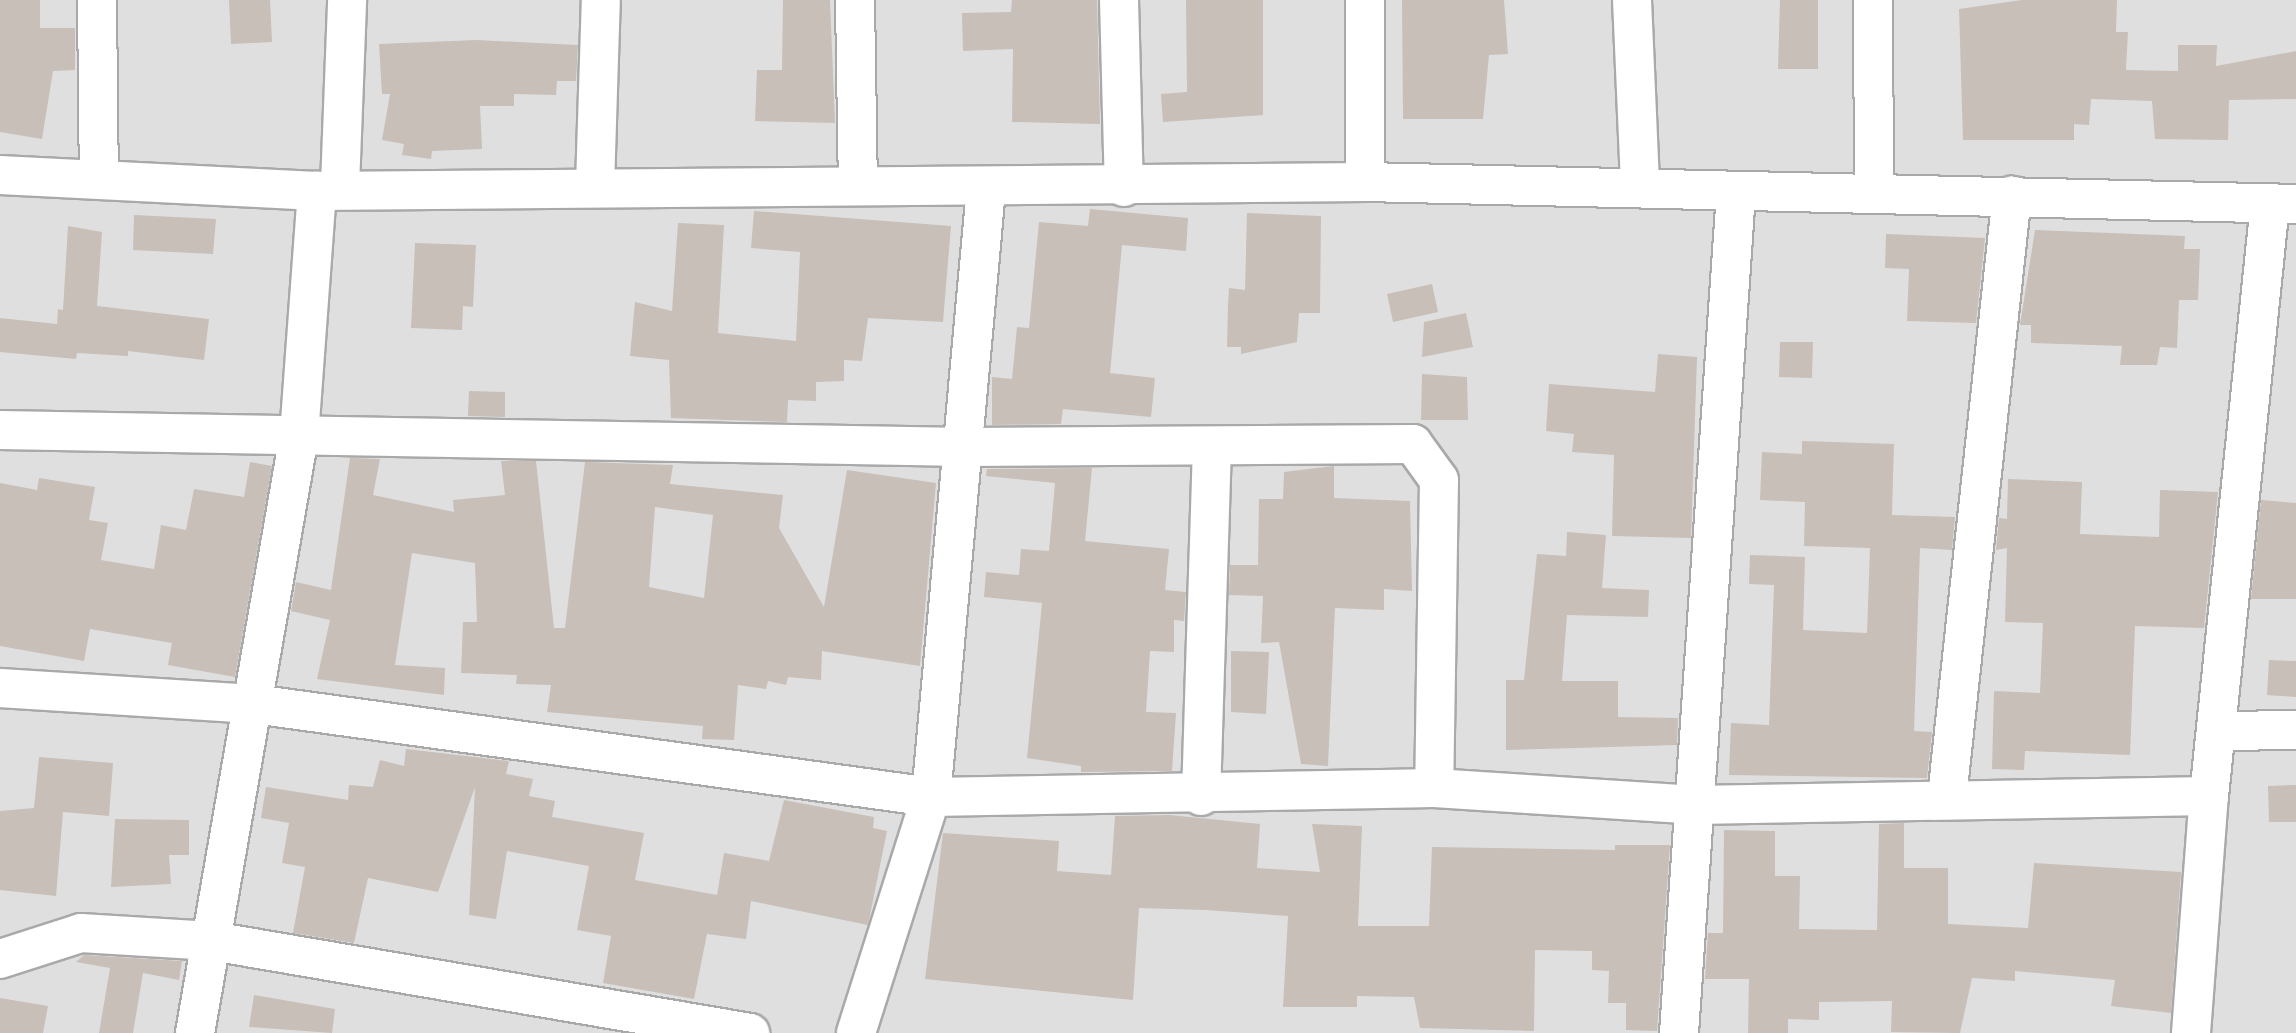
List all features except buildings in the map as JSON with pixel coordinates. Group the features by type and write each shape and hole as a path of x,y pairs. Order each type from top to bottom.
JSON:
{"street":[{"path":"97,0 99,177"},
{"path":"195,1033 299,436 329,189 347,0"},
{"path":"595,186 601,0"},
{"path":"855,0 858,186"},
{"path":"1119,0 1124,187"},
{"path":"1365,0 1365,182"},
{"path":"1632,0 1640,186"},
{"path":"1873,0 1874,193"},
{"path":"0,175 99,177 329,189 595,186 986,189 1365,182 1640,186 1736,192 2012,195 2283,204 2208,796 2191,1033"},
{"path":"856,1033 931,797 966,447 986,189"},
{"path":"1679,1033 1736,192"},
{"path":"1947,797 2012,195"},
{"path":"0,430 966,447 1413,444 1430,460 1439,480 1434,788"},
{"path":"1201,796 1212,447"},
{"path":"0,688 254,704 931,797 1201,796 1434,788 1695,805 1947,797 2208,796"},
{"path":"2218,731 2296,730"},
{"path":"0,959 81,933 212,942 750,1033"}],"shaded area":[{"path":"0,0 2296,0 2296,1033 0,1033"}]}
